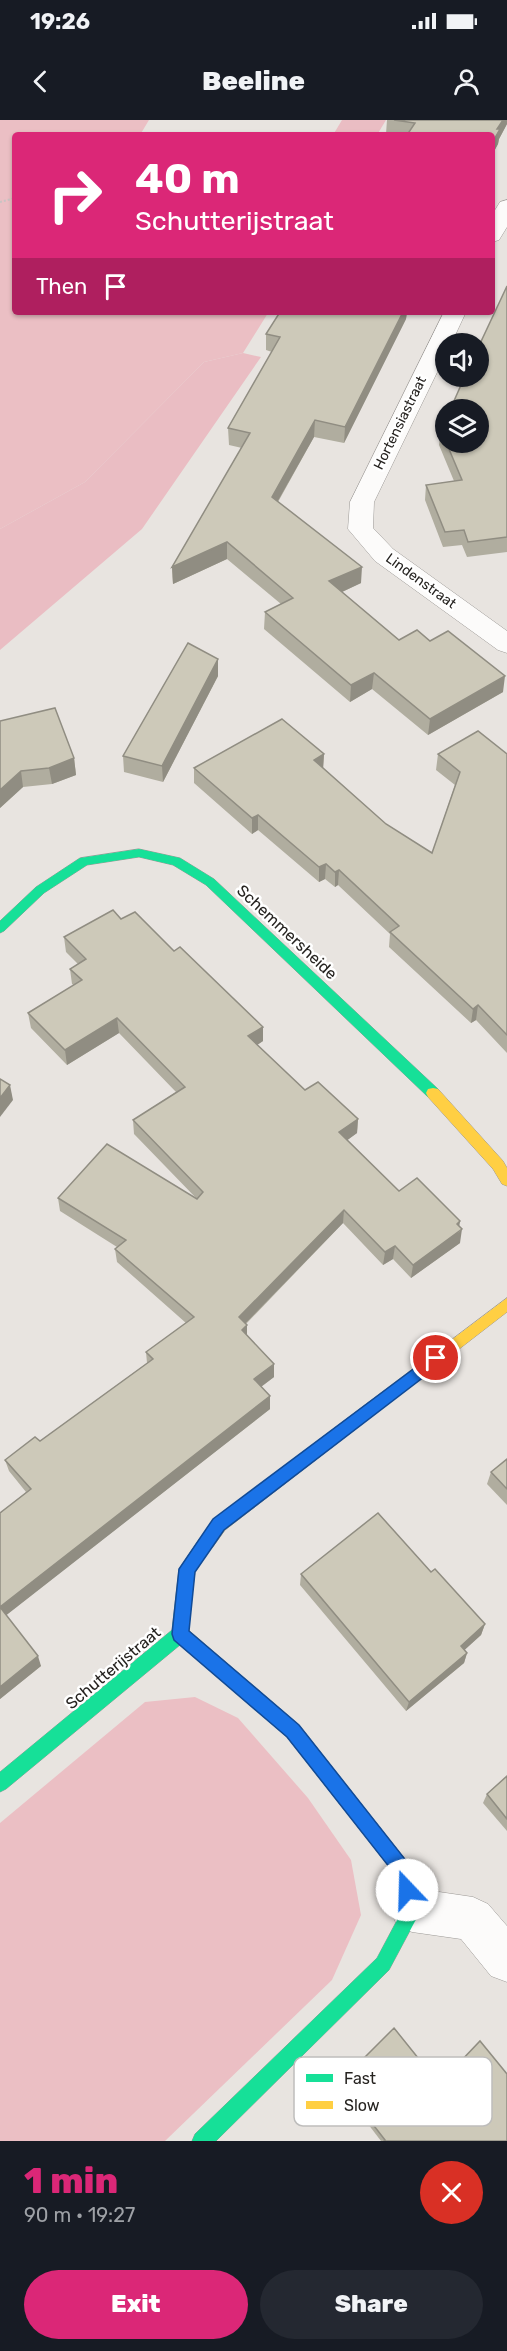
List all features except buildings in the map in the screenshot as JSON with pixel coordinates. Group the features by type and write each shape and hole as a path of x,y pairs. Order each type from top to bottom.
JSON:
{"street":[{"path":"495,230 507,206"},
{"name":"Hortensiastraat","path":"362,502 454,315"},
{"name":"Lindenstraat","path":"362,502 360,529 384,555 507,644"},
{"name":"Schemmersheide","path":"0,928 40,890 84,861 138,853 176,861 210,882 425,1084 498,1165 507,1180"},
{"name":"Schutterijstraat","path":"0,1783 180,1634 187,1569 219,1525 507,1304"},
{"path":"180,1634 293,1731 402,1869 412,1910 383,1964 202,2141"},
{"path":"412,1910 473,1919 507,1960"}],"shaded area":[{"path":"0,120 149,120 142,132 12,132 12,315 267,315 243,353 204,362 85,482 0,529"},
{"path":"342,120 386,120 379,132 335,132"},
{"path":"243,353 261,357 142,529 0,650 0,529 85,482 204,362"},
{"path":"195,1697 238,1718 308,1798 351,1860 361,1915 332,1980 165,2141 0,2141 0,1823 145,1702"}],"traffic: fast":[{"path":"0,928 40,890 84,861 139,853 176,861 210,882 433,1093"},
{"path":"0,1783 180,1634 187,1569 206,1543"},
{"path":"202,2141 383,1964 412,1910 408,1894"}],"traffic: slow":[{"path":"433,1093 498,1165 507,1180"},
{"path":"206,1543 219,1525 507,1304"},
{"path":"180,1634 293,1731 402,1869 408,1894"}],"route":[{"path":"407,1890 402,1869 293,1731 180,1634 187,1569 219,1525 436,1358"}]}
